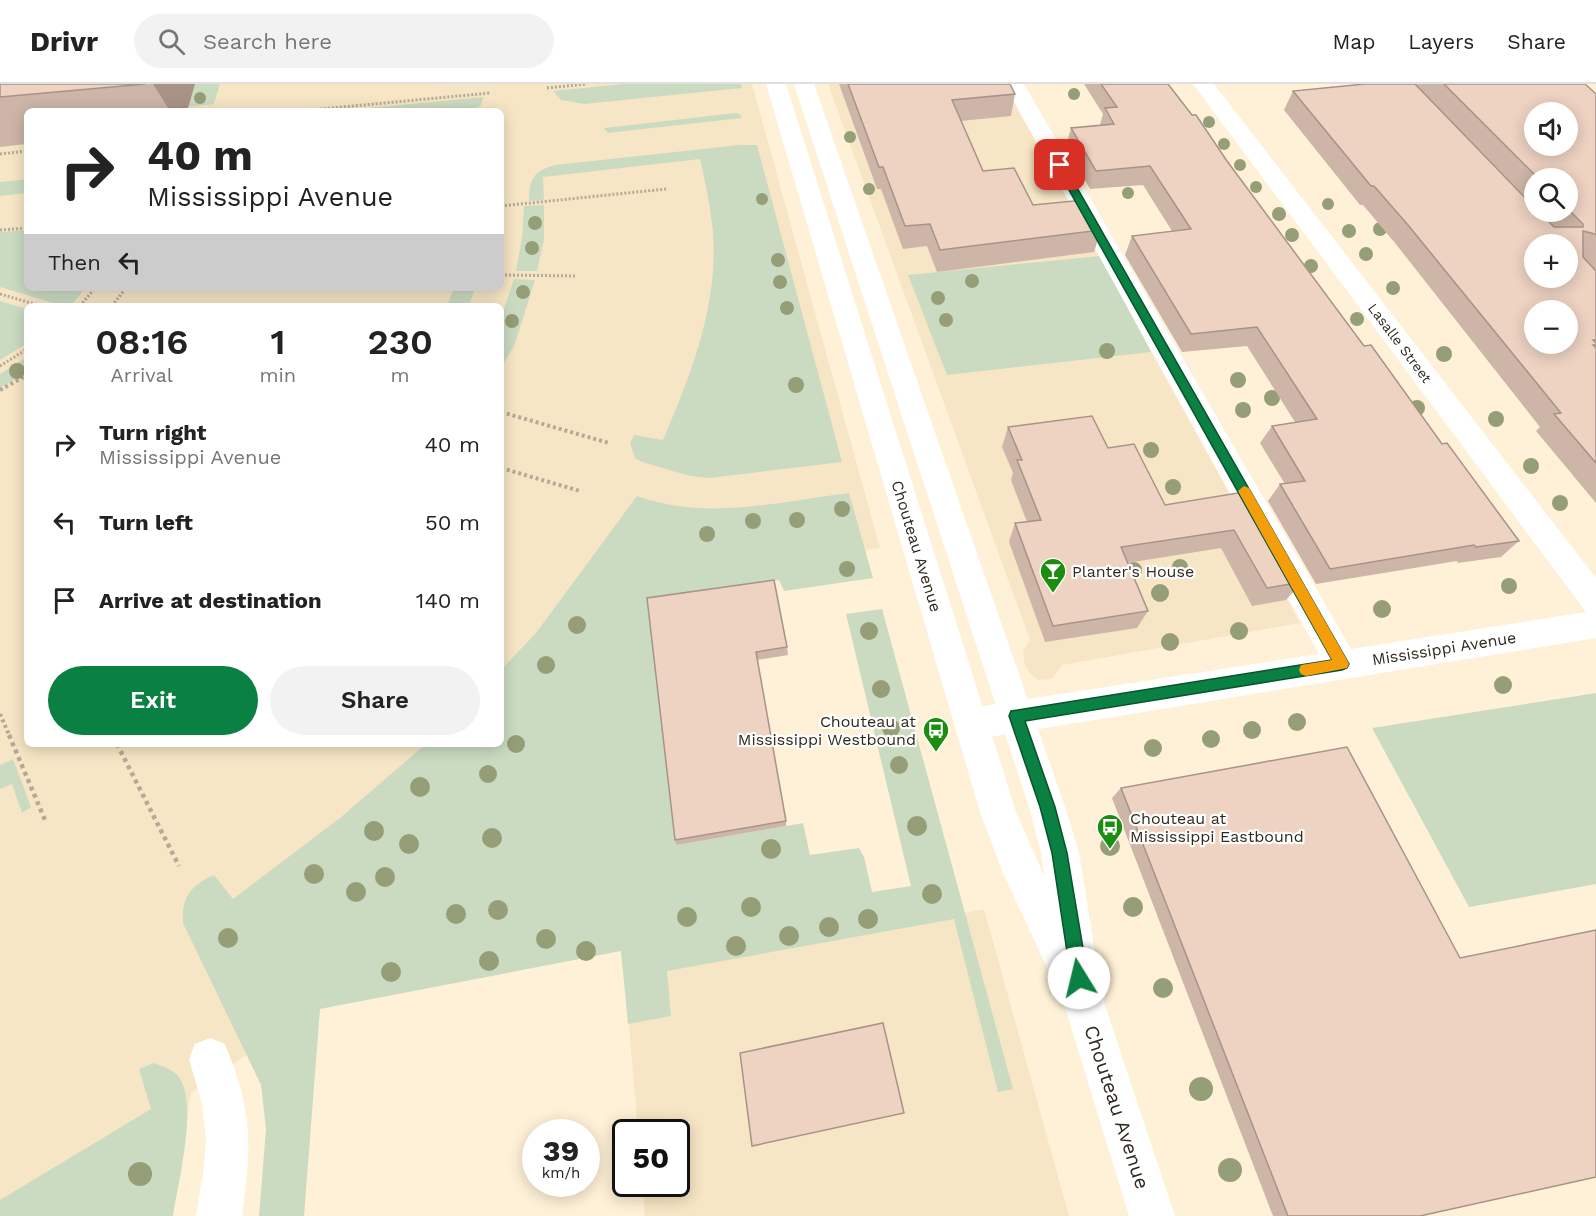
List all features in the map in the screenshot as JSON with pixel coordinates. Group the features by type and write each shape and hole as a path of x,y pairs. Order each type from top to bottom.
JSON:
{"main road":[{"name":"Chouteau Avenue","path":"776,84 971,724 1016,860 1083,999 1152,1216"},
{"name":"Chouteau Avenue","path":"804,84 1047,807 1060,853 1083,999"},
{"path":"1014,84 1342,664"},
{"name":"Lasalle Street","path":"1203,84 1596,602"},
{"name":"Mississippi Avenue","path":"971,724 1596,624"},
{"path":"210,1059 220,1087 226,1119 228,1151 219,1216"}],"path":[{"path":"547,88 587,84"},
{"path":"332,108 490,93"},
{"path":"0,154 24,151"},
{"path":"504,206 666,189"},
{"path":"0,230 24,228"},
{"path":"504,275 578,276"},
{"path":"82,303 92,291"},
{"path":"114,303 124,291"},
{"path":"0,294 30,303"},
{"path":"0,366 24,351"},
{"path":"0,390 24,377"},
{"path":"504,413 609,442"},
{"path":"504,469 580,491"},
{"path":"0,714 45,820"},
{"path":"119,747 179,866"}],"shaded area":[{"path":"0,84 752,84 880,548 628,587 322,1004 191,1093 173,1216 0,1216"},
{"path":"828,84 1005,84 1300,623 1062,665 1052,679 1038,680 1030,674 1024,663 1023,651 1030,640"},
{"path":"984,909 1069,1216 645,1216 643,1197 690,1197 690,1119 637,1119 625,978"}],"green space":[{"path":"195,84 220,84 214,104 188,107"},
{"path":"624,84 741,84 742,88 584,104 561,100 553,91"},
{"path":"483,97 481,105 476,108 368,108"},
{"path":"736,113 742,118 608,133 604,128"},
{"path":"757,145 842,462 709,478 690,476 642,462 635,458 630,443 634,435 663,440 702,335 712,279 714,251 711,215 700,159 543,177 544,200 529,201 530,187 537,173 555,165"},
{"path":"24,179 24,193 0,196 0,182"},
{"path":"544,205 544,240 537,271 516,271 522,237 524,206"},
{"path":"24,230 24,291 83,291 73,303 53,303 0,287 0,232"},
{"path":"1100,256 1151,352 947,375 908,275"},
{"path":"514,279 535,280 515,344 504,363 504,309"},
{"path":"453,291 474,291 470,303 448,303"},
{"path":"0,301 24,308 24,345 0,360"},
{"path":"24,359 24,374 0,388 0,374"},
{"path":"849,493 873,578 784,591 779,580 675,596 677,845 803,823 810,855 859,848 864,857 872,892 911,886 846,614 882,609 1013,1089 998,1092 954,919 667,971 671,1016 628,1024 621,951 320,1009 304,1216 259,1216 266,1129 261,1085 183,923 184,906 189,893 199,883 214,875 233,899 340,818 423,747 504,747 504,667 536,633 637,496 690,507 743,507"},
{"path":"1596,693 1596,884 1469,907 1372,728"},
{"path":"13,759 31,807 22,813 12,784 0,789 0,765"},
{"path":"154,1063 178,1076 184,1088 187,1104 185,1143 173,1216 0,1216 0,1200 151,1109 139,1069"}],"building":[{"path":"0,84 145,84 0,97"},
{"path":"848,84 1010,84 1015,94 952,100 983,171 1014,168 1033,205 1084,200 1101,230 940,250 930,224 905,226 883,167 879,167"},
{"path":"1101,84 1168,84 1192,115 1196,115 1227,161 1364,346 1371,345 1442,444 1447,443 1519,541 1476,547 1474,545 1330,569 1280,484 1305,481 1272,426 1317,419 1257,327 1191,334 1132,236 1191,229 1150,166 1096,171 1071,128 1114,124 1105,108 1117,107"},
{"path":"1365,84 1415,84 1524,197 1524,222 1549,222 1554,227 1583,227 1578,219 1578,168 1528,168 1444,84 1585,84 1596,94 1596,235 1583,231 1583,257 1596,271 1596,340 1593,340 1596,345 1593,345 1596,348 1596,463 1554,414 1561,413 1408,225 1374,186 1371,186 1293,91"},
{"path":"1092,416 1108,448 1134,444 1165,505 1250,491 1302,582 1267,588 1234,530 1121,547 1148,611 1053,626 1015,523 1041,520 1017,460 1022,460 1008,427"},
{"path":"774,580 787,647 756,652 786,821 675,840 647,598"},
{"path":"1347,747 1460,958 1596,930 1596,1177 1420,1216 1288,1216 1121,788"},
{"path":"883,1023 904,1113 752,1146 740,1053"}],"slow traffic":[{"path":"1244,491 1342,664 1306,670"}],"place":[{"name":"Planter's House","path":"1053,594"},
{"name":"Chouteau at Mississippi Westbound","path":"936,753"},
{"name":"Chouteau at Mississippi Eastbound","path":"1110,850"}],"route":[{"path":"1060,165 1342,664 1016,716 1060,853 1079,978"}]}
